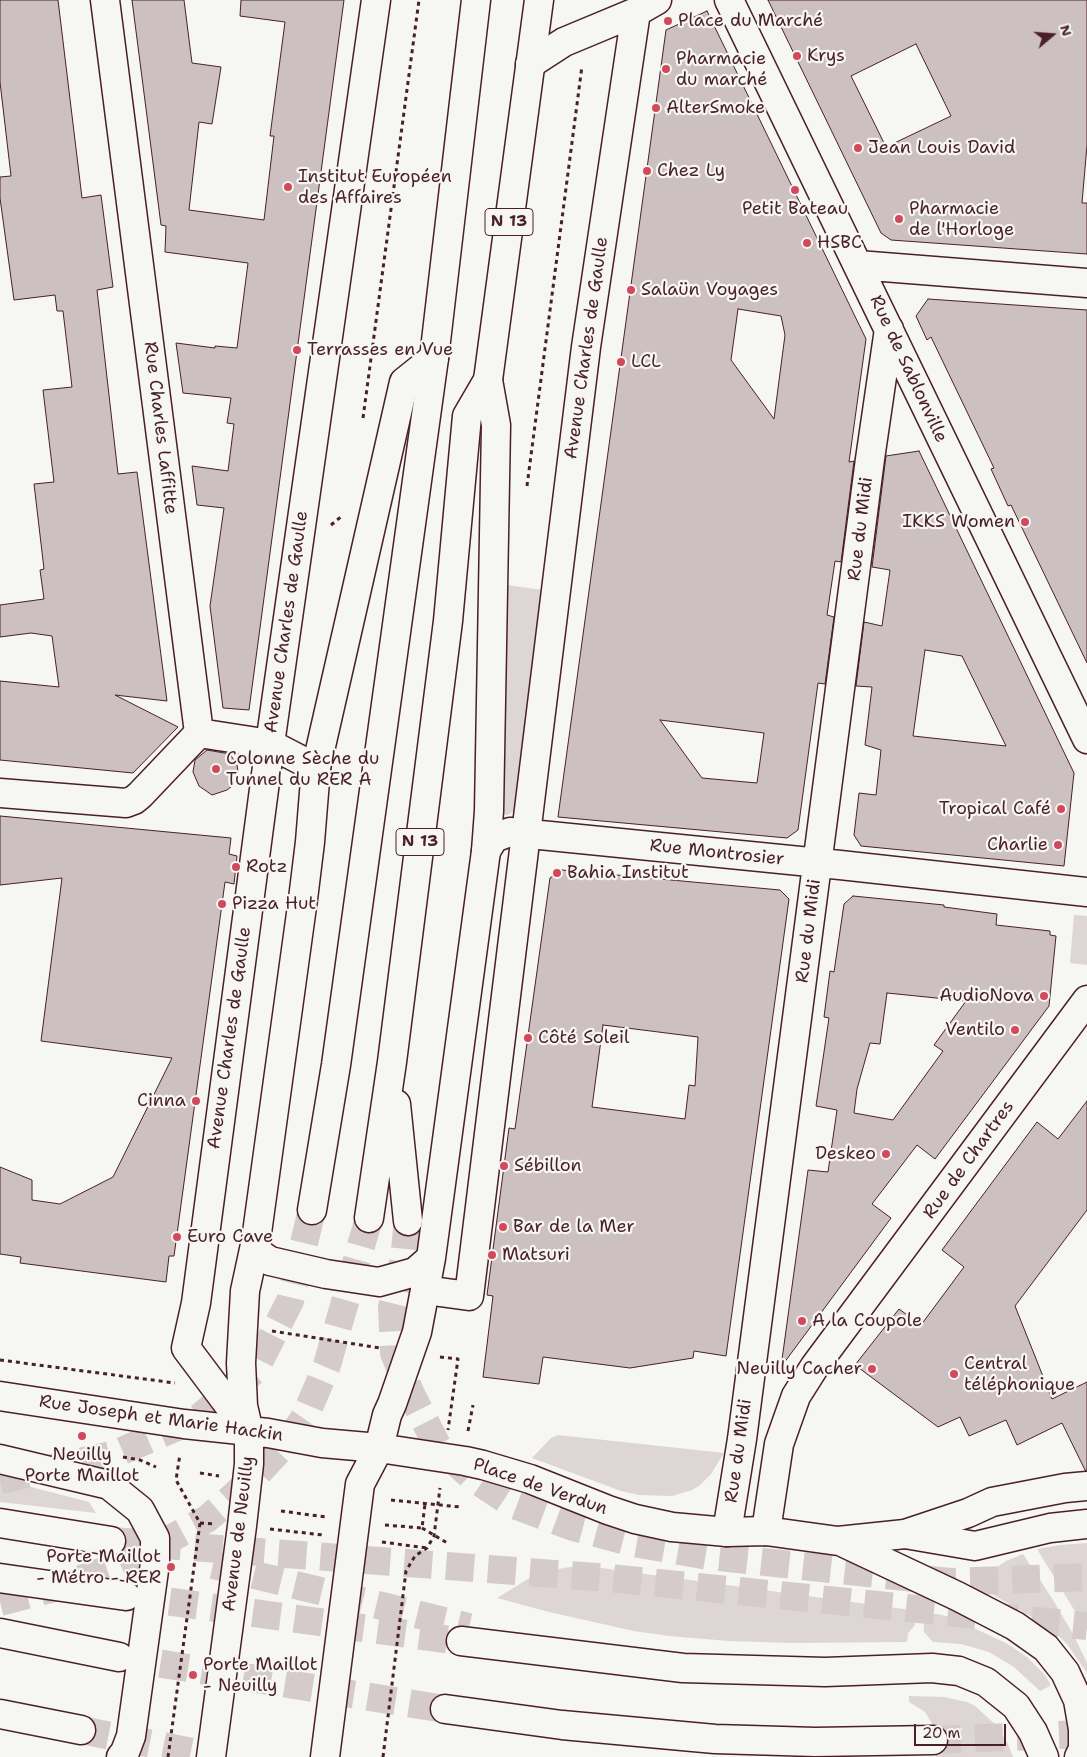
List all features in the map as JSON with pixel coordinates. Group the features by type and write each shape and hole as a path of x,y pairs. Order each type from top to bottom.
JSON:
{"main road":[{"name":"Rue Charles Laffitte","path":"105,0 199,733"},
{"name":"Avenue Charles de Gaulle","path":"250,1432 186,1348 196,1304 270,744 376,0"},
{"path":"312,1210 336,1065 434,358 476,0"},
{"name":"N 13","path":"369,1218 392,1062 448,621 467,416 488,380 539,0"},
{"name":"Rue de Sablonville","path":"729,0 1087,738"},
{"path":"530,64 564,42 646,6"},
{"name":"Avenue Charles de Gaulle","path":"425,1290 469,1296 586,347 646,6"},
{"path":"858,265 1087,282"},
{"name":"Rue du Midi","path":"727,1532 746,1408 870,459 889,329"},
{"path":"431,1258 415,1272 379,1282 326,1274 270,1261 258,1253 256,1240 310,842 316,768 404,382 434,358"},
{"path":"325,1757 360,1484 379,1448 387,1416 417,1332 431,1258 486,851 489,802 496,425 488,380"},
{"path":"0,793 126,803 140,795 199,733 270,744 316,768"},
{"path":"486,851 491,840 498,836 510,832 526,834"},
{"name":"Rue Montrosier","path":"526,834 818,862 1087,892"},
{"name":"Rue de Chartres","path":"766,1531 780,1444 796,1396 815,1366 1087,1000"},
{"path":"392,1062 408,1221"},
{"name":"Avenue de Neuilly","path":"210,1757 249,1464 250,1432 243,1406 241,1363 245,1290 256,1240"},
{"name":"Rue Joseph et Marie Hackin","path":"0,1396 184,1424 268,1433 322,1443"},
{"path":"746,1408 790,1410"},
{"name":"Place de Verdun","path":"322,1443 379,1448 444,1457 484,1465 530,1479 635,1519 672,1527 727,1532 766,1531 838,1540"},
{"path":"0,1459 109,1485 140,1510 155,1538 155,1564 131,1736 126,1752 121,1757"},
{"path":"838,1540 905,1534 992,1502 1065,1488 1087,1486"},
{"path":"0,1523 111,1541"},
{"path":"905,1534 975,1546 1050,1528 1087,1524"},
{"path":"838,1540 957,1596 1015,1626 1046,1648 1065,1672 1078,1700 1083,1729 1082,1749 1079,1757"},
{"path":"0,1578 126,1596"},
{"path":"0,1633 119,1657"},
{"path":"465,1634 600,1658 684,1668 825,1672 932,1668 959,1671 986,1682 1016,1706 1034,1732 1044,1757"},
{"path":"445,1709 562,1725 715,1739 815,1742 933,1740"},
{"path":"0,1714 80,1730"}],"path":[{"path":"363,420 419,0"},
{"path":"526,492 583,62"},
{"path":"267,1331 382,1348"},
{"path":"431,1355 458,1359 447,1434"},
{"name":"Rue Joseph et Marie Hackin","path":"0,1360 177,1383"},
{"path":"467,1437 473,1405"},
{"path":"168,1757 200,1523 176,1480 180,1453"},
{"path":"200,1473 225,1477"},
{"path":"382,1757 406,1571 414,1556 427,1548 434,1536 441,1482"},
{"path":"391,1500 460,1507"},
{"path":"422,1528 425,1504"},
{"path":"280,1511 326,1517"},
{"path":"382,1524 422,1528 449,1544"},
{"path":"278,1530 324,1535"},
{"path":"379,1542 427,1548"}],"shaded area":[{"path":"507,585 543,590 513,812 505,815 502,811"},
{"path":"1074,915 1087,916 1087,965 1070,963"},
{"path":"558,1435 724,1453 711,1474 692,1490 672,1496 639,1495 621,1491 532,1458 551,1438"},
{"path":"0,1479 89,1502 96,1513 0,1502"},
{"path":"1087,1543 1087,1631 1037,1549"},
{"path":"1023,1554 1073,1634 1087,1663 1087,1673 1067,1644 1048,1626 995,1596 989,1589 987,1580 991,1571 1006,1561"},
{"path":"569,1567 594,1567 911,1610 914,1611 915,1625 908,1633 907,1642 791,1643 729,1641 634,1631 497,1598 528,1579 548,1571"},
{"path":"923,1613 950,1617 1006,1643 1027,1657 1044,1674 1050,1686 1040,1691 1014,1667 989,1652 961,1644 933,1642 924,1632"},
{"path":"909,1696 944,1697 967,1702 975,1706 996,1725 1008,1744 1013,1757 936,1757 934,1727 925,1712 909,1702"}],"building":[{"path":"0,0 58,0 82,198 101,195 113,287 97,290 118,474 137,472 167,701 115,695 178,727 133,773 0,760 0,681 59,687 52,636 31,633 0,637 0,605 44,599 40,570 44,569 34,484 54,482 43,390 72,387 63,311 57,311 55,295 14,300 0,198 0,177 11,176 0,82"},
{"path":"132,0 184,0 192,63 221,67 212,124 199,122 189,210 264,220 274,136 270,136 285,22 240,16 241,0 344,0 249,710 223,708 210,606 224,508 197,505 192,466 228,471 234,424 227,423 231,398 183,393 176,343 215,348 215,346 237,348 248,263 165,252 166,226 161,225"},
{"path":"768,0 1087,0 1087,145 1082,203 1087,203 1087,254 891,240 881,233","holes":["916,44 951,116 886,147 851,76"]},
{"path":"707,11 866,339 849,462 854,461 841,562 835,561 827,615 834,617 825,684 818,683 798,830 787,838 558,817 666,30","holes":["738,309 781,316 785,335 774,419 731,360","660,720 764,733 757,783 702,778"]},
{"path":"928,299 1087,310 1087,663 1011,505 1008,506 991,469 994,468 931,337 927,340 916,316"},
{"path":"919,451 1074,773 1064,866 861,846 854,835 859,793 876,795 881,750 865,745 872,687 856,686 864,622 882,626 890,570 872,567 886,456","holes":["925,650 962,656 1006,746 913,736"]},
{"name":"Colonne Sèche du Tunnel du RER A","path":"207,750 230,754 237,765 238,772 232,786 227,790 212,795 199,786 193,772 195,760"},
{"path":"0,816 231,838 229,854 237,856 234,884 225,882 174,1256 169,1256 166,1282 20,1263 21,1257 0,1254 0,1167 32,1180 32,1200 60,1204 113,1177 172,1058 41,1041 62,878 0,885"},
{"path":"562,870 780,890 789,899 726,1356 694,1351 693,1358 630,1368 543,1357 539,1384 483,1377 493,1296 487,1295 509,1128 515,1129 550,878","holes":["603,1025 698,1037 695,1086 689,1085 685,1119 592,1107"]},
{"path":"853,896 944,905 944,907 997,914 996,925 1050,931 1050,935 1056,936 1049,1006 935,1159 917,1145 872,1204 891,1218 781,1367 808,1170 828,1172 837,1110 816,1106 829,1018 824,1017 830,971 834,972 844,904","holes":["887,993 966,1001 934,1045 943,1051 893,1120 854,1113 857,1089 870,1043 880,1044"]},
{"path":"1087,1101 1087,1210 1015,1306 1052,1399 1087,1382 1087,1471 1062,1423 1017,1445 1006,1420 969,1436 960,1417 938,1427 855,1365 899,1309 921,1325 964,1267 942,1250 1037,1122 1058,1139"}],"tunnel":[{"path":"0,1480 115,1454 200,1417 255,1370 290,1301 312,1210"},
{"path":"0,1602 58,1587 109,1569 153,1548 207,1519 258,1473 291,1437 305,1417 327,1365 369,1218"},
{"path":"408,1221 404,1259 392,1307 394,1353 411,1394 437,1445 473,1478 514,1505 573,1527 634,1543 709,1556 950,1582 1087,1577"},
{"path":"111,1541 609,1578 1087,1626"},
{"path":"213,1565 469,1627"},
{"path":"128,1596 459,1641"},
{"path":"119,1657 445,1709"},
{"path":"81,1730 218,1757"},
{"path":"933,1740 1087,1734"}],"place":[{"name":"Place du Marché","path":"668,21"},
{"name":"Krys","path":"797,56"},
{"name":"Pharmacie du marché","path":"666,69"},
{"name":"AlterSmoke","path":"656,108"},
{"name":"Jean Louis David","path":"858,148"},
{"name":"Chez Ly","path":"647,171"},
{"name":"Institut Européen des Affaires","path":"288,187"},
{"name":"Petit Bateau","path":"795,190"},
{"name":"Pharmacie de l'Horloge","path":"899,219"},
{"name":"HSBC","path":"807,243"},
{"name":"Salaün Voyages","path":"631,290"},
{"name":"Terrasses en Vue","path":"297,350"},
{"name":"LCL","path":"621,362"},
{"name":"IKKS Women","path":"1025,522"},
{"name":"Colonne Sèche du Tunnel du RER A","path":"216,769"},
{"name":"Tropical Café","path":"1061,809"},
{"name":"Charlie","path":"1058,845"},
{"name":"Rotz","path":"236,867"},
{"name":"Bahia Institut","path":"557,873"},
{"name":"Pizza Hut","path":"222,904"},
{"name":"AudioNova","path":"1044,996"},
{"name":"Ventilo","path":"1015,1030"},
{"name":"Côté Soleil","path":"528,1038"},
{"name":"Cinna","path":"196,1101"},
{"name":"Deskeo","path":"886,1154"},
{"name":"Sébillon","path":"504,1166"},
{"name":"Bar de la Mer","path":"503,1227"},
{"name":"Euro Cave","path":"177,1237"},
{"name":"Matsuri","path":"492,1255"},
{"name":"A la Coupole","path":"802,1321"},
{"name":"Neuilly Cacher","path":"872,1369"},
{"name":"Central téléphonique","path":"954,1374"},
{"name":"Neuilly Porte Maillot","path":"82,1436"},
{"name":"Porte Maillot - Métro - RER","path":"171,1567"},
{"name":"Porte Maillot - Neuilly","path":"193,1675"}]}
